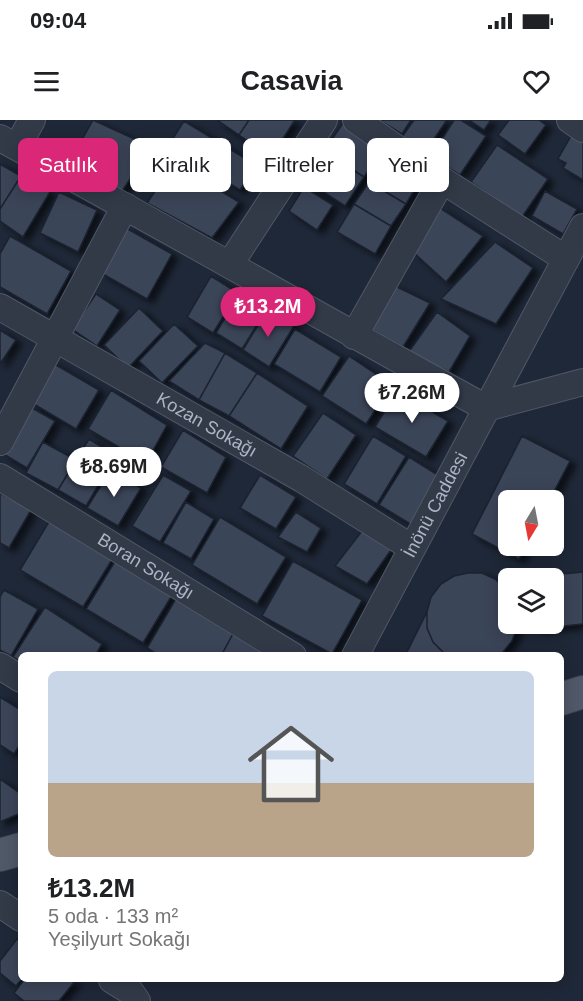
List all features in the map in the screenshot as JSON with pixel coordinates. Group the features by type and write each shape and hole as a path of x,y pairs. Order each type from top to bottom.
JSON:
{"main road":[{"path":"564,684 583,680"},
{"path":"564,698 583,692"}],"street":[{"path":"32,120 8,143 230,264 354,336 486,408 583,382"},
{"path":"230,264 324,120"},
{"path":"356,120 382,138"},
{"path":"570,120 583,129"},
{"path":"449,184 566,259"},
{"path":"354,336 435,192"},
{"path":"0,442 125,206"},
{"name":"İnönü Caddesi","path":"357,652 583,227"},
{"name":"Kozan Sokağı","path":"0,307 302,478 412,548"},
{"name":"Boran Sokağı","path":"0,477 286,652"},
{"path":"0,666 18,677"},
{"path":"0,904 18,916"}],"building":[{"path":"93,120 132,138 130,138 130,179 122,191 118,189 118,138 83,138"},
{"path":"217,120 249,120 239,135"},
{"path":"249,120 295,120 283,138 243,138 239,135"},
{"path":"379,120 411,120 402,134"},
{"path":"414,120 447,120 435,138 402,137"},
{"path":"454,120 461,120 486,136 460,175 449,168 449,138 443,138"},
{"path":"469,120 491,120 484,130"},
{"path":"509,120 539,120 546,125 525,154 498,135"},
{"path":"184,121 212,138 173,138"},
{"path":"343,123 367,139 367,173 364,177 355,171 355,138 333,138"},
{"path":"575,129 583,133 583,180 563,168 566,163 558,159"},
{"path":"497,145 548,179 522,217 471,182"},
{"path":"231,150 243,157 243,185 240,190 231,184"},
{"path":"0,164 18,174 18,181 0,209"},
{"path":"355,171 364,177 355,191"},
{"path":"18,181 18,192 50,192 23,237 0,221 0,209"},
{"path":"367,185 367,192 386,192 406,204 391,226 354,204"},
{"path":"545,191 577,209 563,234 532,216"},
{"path":"59,192 97,210 78,252 40,233"},
{"path":"154,192 222,192 239,202 212,238 147,203"},
{"path":"301,192 312,192 333,205 317,230 289,211"},
{"path":"323,192 354,192 345,206"},
{"path":"386,192 413,192 406,204"},
{"path":"354,204 391,226 375,254 337,232"},
{"path":"440,208 483,236 446,282 414,253"},
{"path":"126,228 172,254 147,299 101,273"},
{"path":"10,236 71,271 47,314 0,287 0,254"},
{"path":"495,242 533,268 496,324 441,299"},
{"path":"211,276 238,293 213,333 187,317"},
{"path":"393,285 430,303 403,347 366,326"},
{"path":"240,293 267,309 242,349 216,333"},
{"path":"96,294 120,310 97,346 72,329"},
{"path":"139,308 163,331 128,368 104,345"},
{"path":"267,310 294,326 269,367 243,350"},
{"path":"437,312 470,336 449,372 408,353"},
{"path":"174,324 198,346 162,383 139,361"},
{"path":"295,329 341,357 320,392 274,364"},
{"path":"0,330 16,340 0,364"},
{"path":"205,343 225,353 199,400 169,381"},
{"path":"225,353 257,373 229,416 199,400"},
{"path":"349,356 392,385 366,424 322,396"},
{"path":"51,362 99,390 76,429 32,403"},
{"path":"257,373 308,406 281,449 229,416"},
{"path":"111,390 167,425 146,463 88,429"},
{"path":"397,391 448,421 426,457 375,427"},
{"path":"32,408 55,421 27,468 5,455"},
{"path":"323,413 356,435 327,479 293,456"},
{"path":"183,430 226,457 207,493 161,467"},
{"path":"373,436 406,456 377,504 344,484"},
{"path":"522,436 570,461 555,490 498,490 498,548 472,534"},
{"path":"89,439 116,456 86,506 58,490"},
{"path":"43,442 76,460 58,490 26,473"},
{"path":"409,457 441,477 412,525 379,505"},
{"path":"111,469 141,488 118,526 87,508"},
{"path":"163,475 191,491 160,542 132,526"},
{"path":"260,475 296,497 276,529 240,508"},
{"path":"0,493 31,510 9,548 0,543"},
{"path":"186,502 214,519 191,559 163,543"},
{"path":"296,512 321,528 307,552 278,537"},
{"path":"220,517 286,557 257,604 192,565"},
{"path":"50,520 113,558 83,607 20,570"},
{"path":"362,531 391,550 367,584 335,566"},
{"path":"117,558 174,592 143,643 86,609"},
{"path":"293,561 362,600 333,652 328,652 262,616"},
{"path":"583,572 583,624 564,626 564,574"},
{"path":"468,573 482,573 498,582 498,634 514,634 503,652 443,652 433,642 427,628 427,612 431,597 441,584 454,576"},
{"path":"4,590 38,609 11,656 0,650 0,597"},
{"path":"177,597 235,630 223,652 154,652 147,648"},
{"path":"45,607 102,644 97,652 18,652 18,660 13,657"},
{"path":"427,612 427,628 433,642 443,652 407,652"},
{"path":"235,630 263,647 260,652 223,652"},
{"path":"0,697 18,708 18,748 14,754 0,745"},
{"path":"0,779 18,792 18,814 0,822"},
{"path":"18,940 19,982 16,986 0,973 0,961"},
{"path":"22,982 74,982 59,1001 24,1001 14,993"}]}
